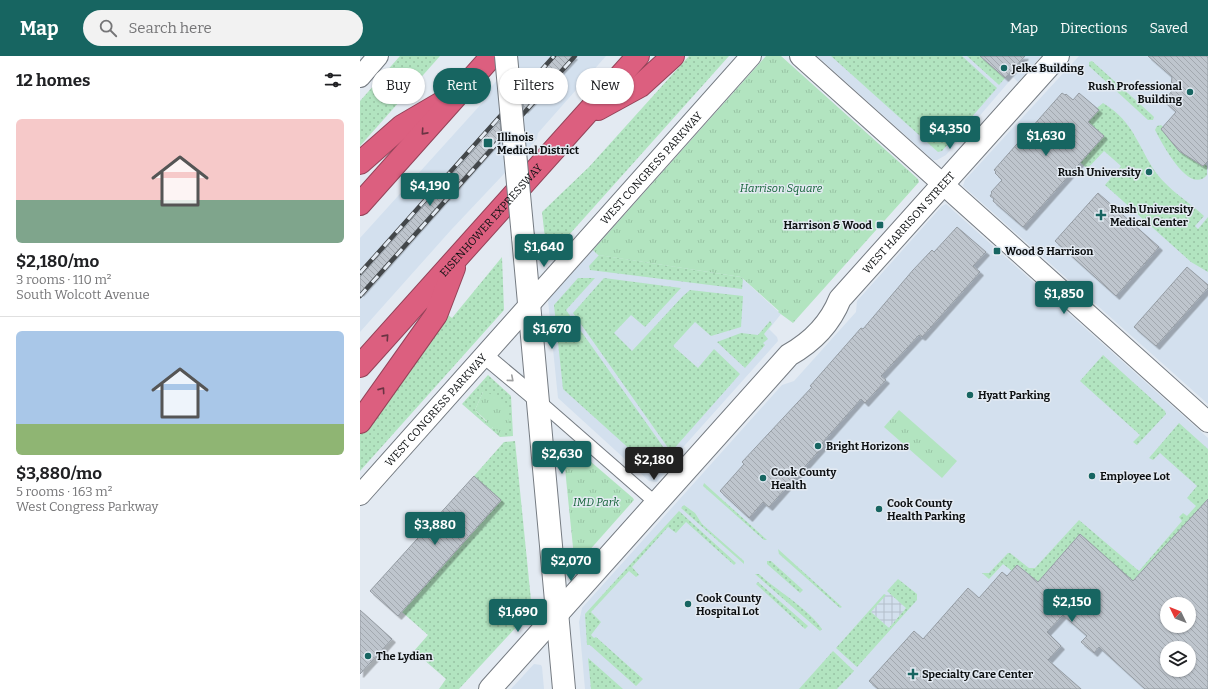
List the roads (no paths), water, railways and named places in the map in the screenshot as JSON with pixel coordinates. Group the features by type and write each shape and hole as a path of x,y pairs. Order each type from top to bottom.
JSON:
{"highway":[{"path":"481,68 492,56"},
{"name":"EISENHOWER EXPRESSWAY","path":"360,366 638,56"},
{"path":"584,116 640,86 673,56"},
{"path":"360,163 402,126 440,104"},
{"path":"360,204 449,104"},
{"path":"360,422 436,315 459,255"}],"main road":[{"path":"506,56 539,401 564,689"},
{"name":"WEST HARRISON STREET","path":"490,689 789,356 796,336 822,307 840,299 1058,56"}],"street":[{"path":"360,77 378,56"},
{"name":"WEST CONGRESS PARKWAY","path":"360,495 751,56"},
{"path":"800,56 942,185 1208,422"},
{"path":"484,355 657,504"}],"railway":[{"path":"360,273 554,56"},
{"path":"360,296 575,56"}],"place":[{"name":"Jelke Building","path":"1004,68"},
{"name":"Rush Professional Building","path":"1190,92"},
{"name":"Illinois Medical District","path":"488,143"},
{"name":"Rush University","path":"1149,172"},
{"name":"Rush University Medical Center","path":"1101,215"},
{"name":"Harrison & Wood","path":"880,225"},
{"name":"Wood & Harrison","path":"997,251"},
{"name":"Hyatt Parking","path":"970,395"},
{"name":"Bright Horizons","path":"818,446"},
{"name":"Employee Lot","path":"1092,476"},
{"name":"Cook County Health","path":"763,478"},
{"name":"Cook County Health Parking","path":"879,509"},
{"name":"Cook County Hospital Lot","path":"688,604"},
{"name":"The Lydian","path":"368,656"},
{"name":"Specialty Care Center","path":"913,674"}],"park label":[{"name":"Harrison Square","path":"781,188"},
{"name":"IMD Park","path":"596,502"}]}
